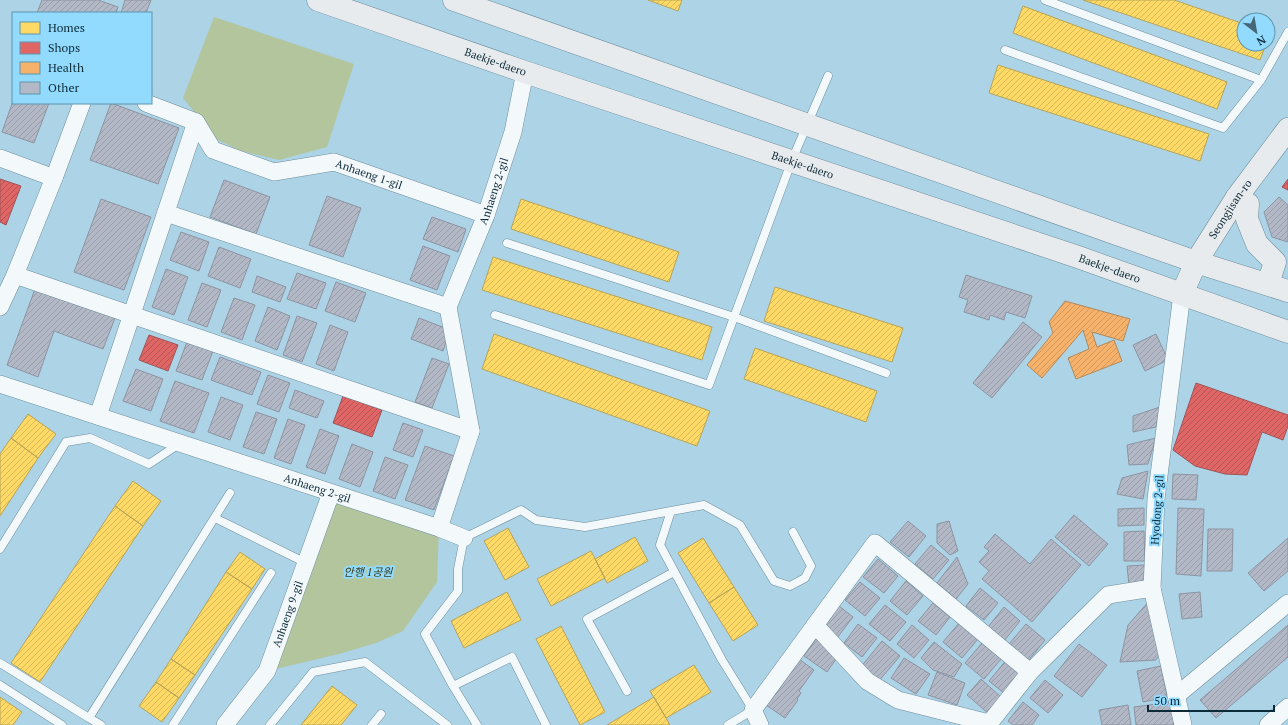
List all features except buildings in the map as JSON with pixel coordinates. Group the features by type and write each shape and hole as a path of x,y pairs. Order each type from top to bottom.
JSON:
{"street":[{"name":"Baekje-daero","path":"318,0 525,72 1070,254 1288,332"},
{"path":"454,0 1196,262 1278,287 1275,262 1257,244 1247,219 1248,204 1237,197"},
{"name":"Anhaeng 2-gil","path":"448,307 486,215 513,132 525,72"},
{"path":"0,307 15,275 82,104"},
{"path":"98,416 196,122 149,104"},
{"name":"Anhaeng 1-gil","path":"196,122 213,150 274,172 334,162 486,215"},
{"name":"Seongjisan-ro","path":"1182,294 1196,262 1237,197 1288,130"},
{"path":"0,158 54,178"},
{"path":"166,213 448,307 470,431 440,528"},
{"path":"15,275 470,431"},
{"name":"Hyodong 2-gil","path":"1182,294 1156,499 1152,588 1183,725"},
{"name":"Anhaeng 2-gil","path":"0,384 440,528 464,538"},
{"name":"Anhaeng 9-gil","path":"225,725 267,671 331,493"},
{"path":"757,718 815,626 875,543 1030,672"},
{"path":"815,626 868,680 898,700 988,724 1030,672 1108,595 1152,588"},
{"path":"1176,696 1288,603"},
{"path":"1268,725 1288,707"}],"lane":[{"path":"1045,0 1260,80"},
{"path":"1005,50 1223,128 1260,80 1288,32"},
{"path":"495,315 709,385 792,160 828,76"},
{"path":"507,243 734,317 886,373"},
{"path":"0,549 66,442 90,438 149,464 180,443"},
{"path":"89,718 230,493"},
{"path":"477,725 453,686 425,634 458,591 458,569 464,538 521,510 536,520 585,527 704,505 740,525 774,581 790,586 805,578 811,566 793,532"},
{"path":"671,511 660,545 722,660 757,718 728,725"},
{"path":"215,518 306,563"},
{"path":"627,691 587,619 674,572"},
{"path":"173,725 271,573"},
{"path":"453,686 512,657 546,725"},
{"path":"270,725 313,672 365,662 447,725"},
{"path":"0,663 101,725"},
{"path":"0,686 62,725"},
{"path":"372,725 381,714"}],"green space":[{"path":"214,17 354,64 327,147 279,160 241,151 216,139 183,98"},
{"name":"안행 1공원","path":"331,493 439,528 437,582 403,631 376,643 339,654 267,671"}]}
